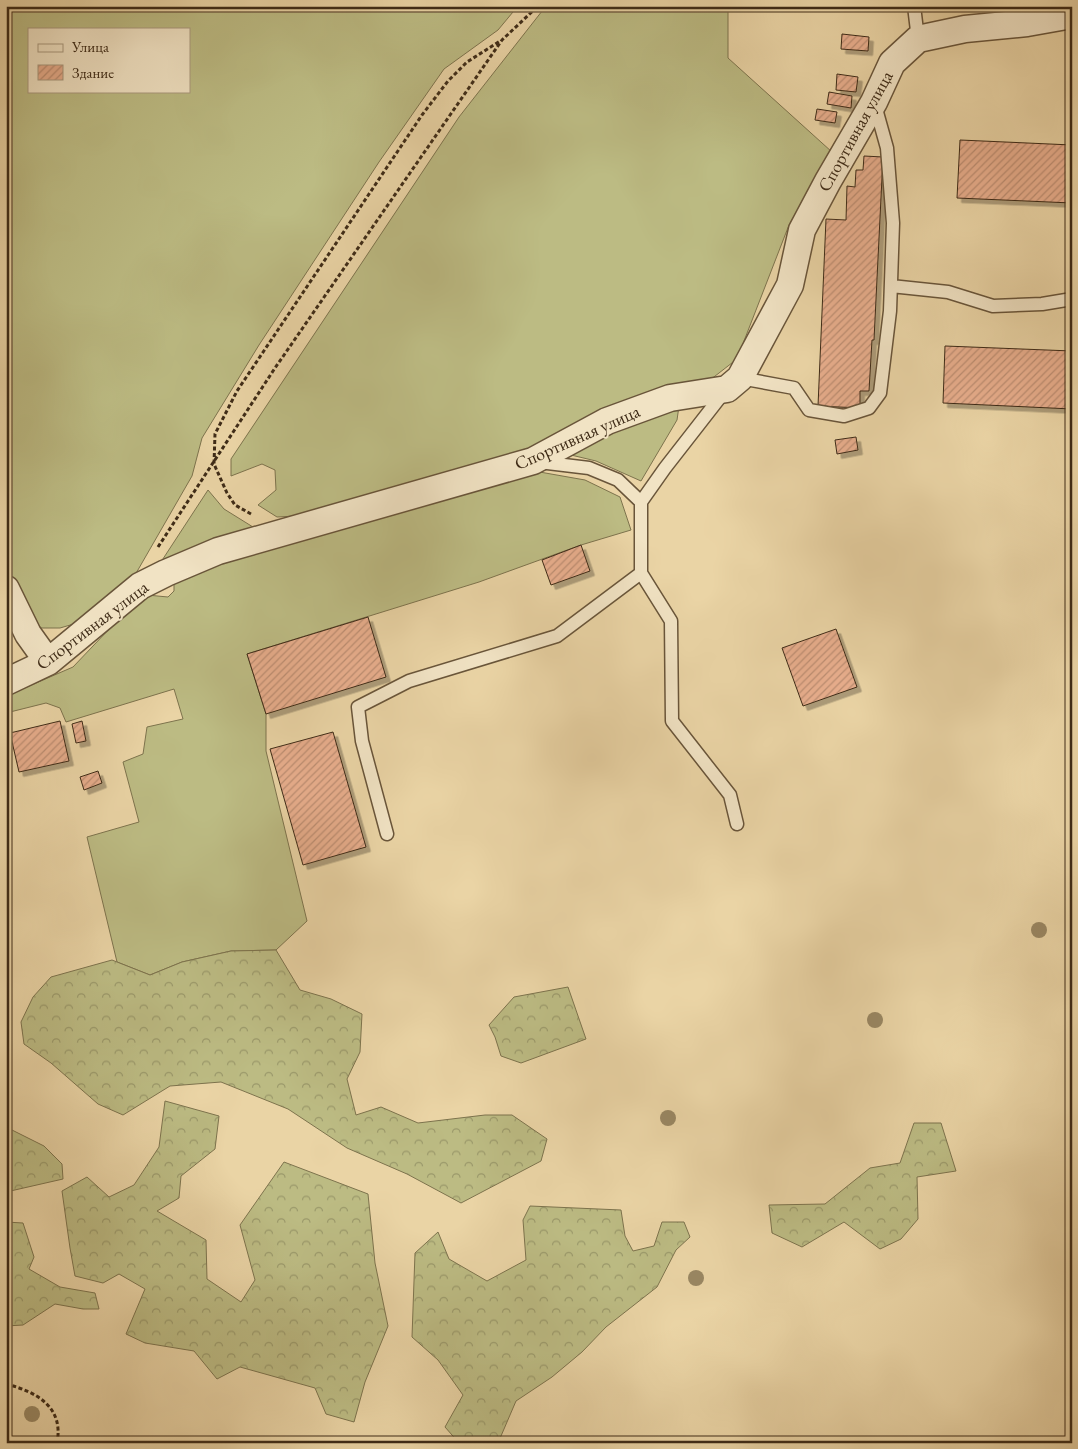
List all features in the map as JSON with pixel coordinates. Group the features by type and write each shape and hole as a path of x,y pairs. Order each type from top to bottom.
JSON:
{"street":[{"path":"918,39 965,29 1028,23 1072,15"},
{"name":"Спортивная улица","path":"6,682 48,662 140,586 218,550 533,461 606,421 670,398 733,383 790,286 802,230 828,181 874,102 892,63 918,39"},
{"path":"6,589 28,634 48,662"}],"lane":[{"path":"914,6 918,39"},
{"path":"737,824 730,795 672,721 671,621 641,573 641,502 665,468 733,383 794,388 809,410 844,416 870,408 880,393 890,311 893,222 887,148 874,102"},
{"path":"891,286 948,292 993,306 1042,304 1072,299"},
{"path":"533,461 589,468 618,480 641,502"},
{"path":"387,834 362,741 358,707 409,681 557,636 641,573"}],"path":[{"path":"288,531 235,505 227,493 214,464 215,434 237,391 412,130 448,81 467,62 502,40 538,6"},
{"path":"140,586 159,545 214,464 274,368 502,40"},
{"path":"6,1384 22,1388 44,1400 56,1418 59,1431 56,1443"}],"green space":[{"path":"6,6 518,6 498,30 444,69 379,162 259,345 202,438 192,476 131,582 84,621 60,628 41,628 29,614 6,565 6,486 11,483 6,465"},
{"path":"546,6 728,6 728,58 832,152 789,225 737,359 710,380 522,455 315,515 277,517 258,505 276,490 275,470 262,464 231,476 231,459 459,117"},
{"path":"679,406 677,420 641,481 596,461 571,455 588,440"},
{"path":"534,471 585,480 620,497 631,530 581,545 479,582 247,654 266,714 266,751 307,921 276,950 231,951 182,962 150,975 117,962 87,837 139,822 123,762 143,754 147,727 183,719 174,689 66,722 60,708 46,703 6,713 6,696 73,667 113,625 147,595 168,597 174,591 174,578 333,527"},
{"path":"208,490 224,509 261,532 157,568"},
{"path":"276,950 300,990 331,999 362,1014 360,1052 347,1079 356,1115 381,1107 418,1123 485,1115 512,1115 547,1139 541,1161 461,1203 407,1174 347,1148 288,1109 221,1082 170,1086 123,1115 98,1104 51,1063 24,1044 21,1022 33,997 51,977 112,960 150,975 182,962 231,951"},
{"path":"568,987 586,1039 521,1063 501,1056 489,1025 514,997"},
{"path":"165,1101 219,1116 215,1149 181,1176 179,1198 157,1211 206,1240 207,1279 241,1302 255,1280 240,1225 284,1162 368,1194 375,1263 388,1326 365,1382 354,1422 326,1414 315,1388 240,1367 217,1379 194,1351 145,1343 126,1334 145,1289 119,1274 103,1283 75,1276 62,1191 87,1177 109,1197 134,1185 159,1147"},
{"path":"914,1123 941,1123 956,1171 917,1177 918,1219 901,1239 880,1249 844,1222 802,1247 772,1233 769,1205 825,1204 870,1168 900,1163"},
{"path":"6,1127 44,1146 62,1164 63,1179 6,1192"},
{"path":"530,1206 621,1210 625,1236 633,1251 654,1246 662,1222 684,1222 690,1237 676,1250 657,1287 606,1327 582,1352 552,1377 516,1401 498,1443 459,1443 445,1427 463,1395 438,1360 412,1337 415,1253 438,1232 449,1259 487,1281 526,1260 523,1220"},
{"path":"6,1222 23,1223 34,1257 29,1269 60,1287 95,1293 99,1309 83,1309 55,1304 23,1325 6,1326"}],"building":[{"path":"842,34 869,37 868,51 841,49"},
{"path":"837,74 858,77 856,92 836,90"},
{"path":"829,92 852,96 851,108 827,104"},
{"path":"817,109 837,112 835,123 815,120"},
{"path":"960,140 1072,145 1072,203 957,198"},
{"path":"864,156 883,157 874,340 872,340 869,391 860,391 860,408 818,406 826,219 846,220 847,186 855,187 856,170 863,170"},
{"path":"945,346 1072,351 1072,409 943,403"},
{"path":"856,437 858,450 837,454 835,440"},
{"path":"581,545 590,571 551,585 542,560"},
{"path":"368,617 386,677 266,714 247,654"},
{"path":"836,629 857,687 803,706 782,648"},
{"path":"60,721 69,761 19,772 10,733"},
{"path":"82,721 86,741 76,743 72,724"},
{"path":"333,732 366,847 303,865 270,749"},
{"path":"98,771 102,783 84,790 80,777"}]}
